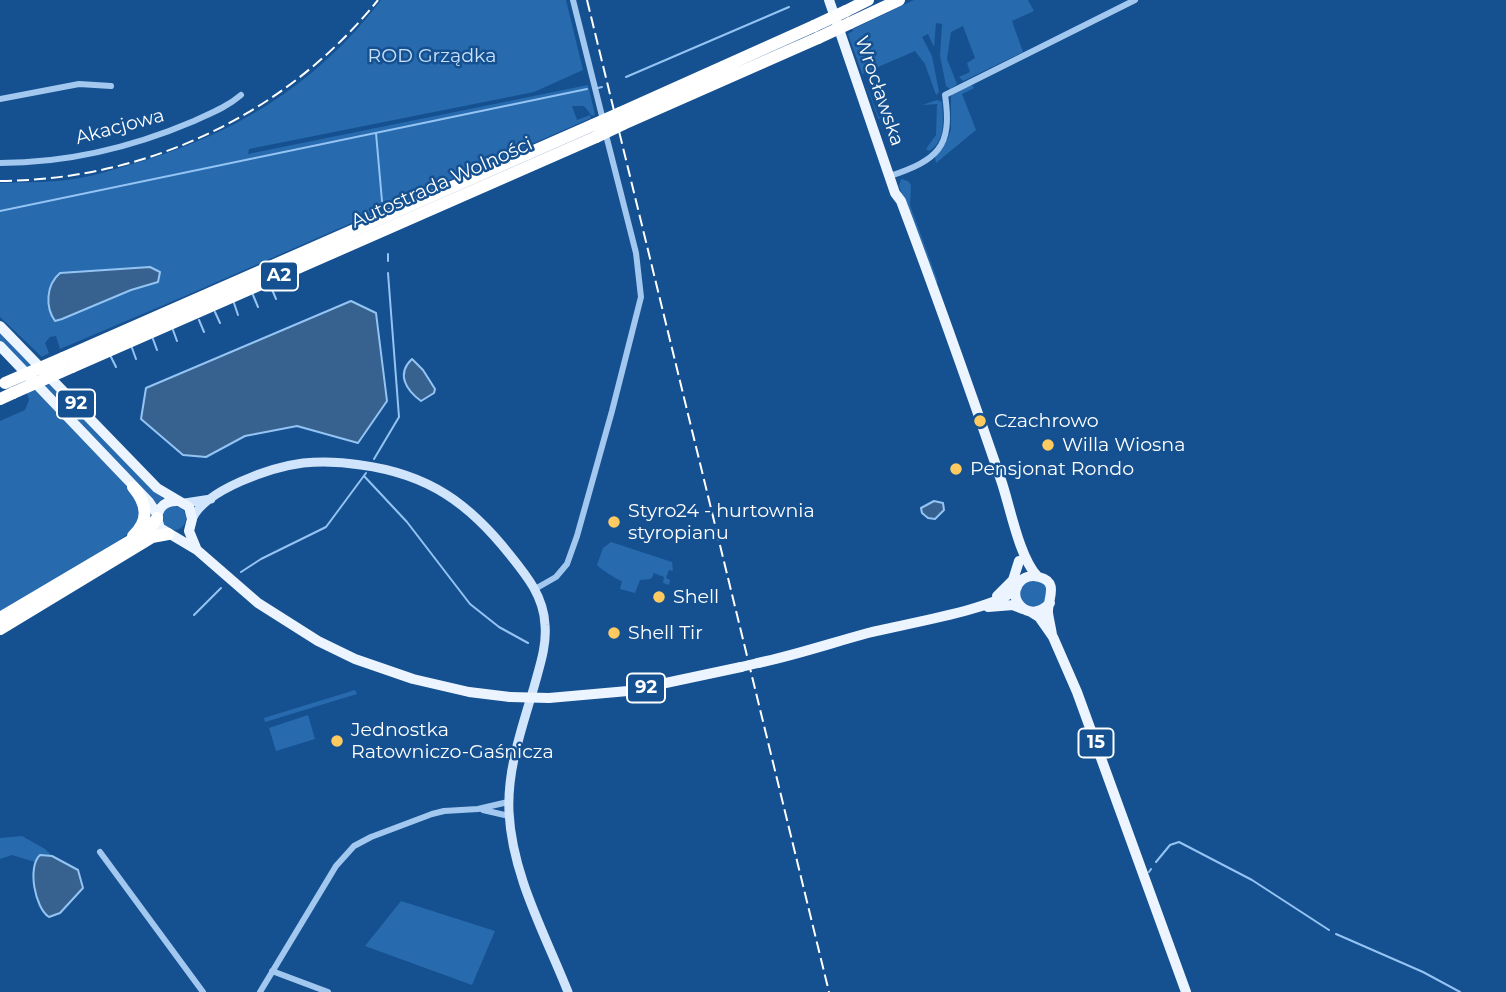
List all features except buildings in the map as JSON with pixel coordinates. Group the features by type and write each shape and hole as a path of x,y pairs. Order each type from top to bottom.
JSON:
{"highway":[{"name":"Autostrada Wolności","path":"848,17 868,0"},
{"name":"Autostrada Wolności","path":"0,399 6,387 67,363 595,131 848,17 899,0"},
{"path":"128,541 141,527 145,516 144,502 134,487"},
{"path":"0,618 149,530 157,516"},
{"path":"0,629 152,537 171,535"}],"main road":[{"name":"Wrocławska","path":"830,0 890,176 905,232 926,288 947,332 1008,499 1020,543 1037,576"},
{"name":"92","path":"0,326 157,488 182,502 192,513 190,534 197,550"},
{"name":"92","path":"0,346 134,487 157,516 160,528 197,550 237,586 281,619 349,656 413,680 469,692 510,697 549,698 628,691 758,663 869,632 975,608 1008,596 1019,584"},
{"path":"157,516 163,504 173,500 182,502"},
{"path":"171,535 181,534 191,523"},
{"name":"Wrocławska","path":"1019,584 1022,576 1020,543"},
{"name":"92","path":"975,608 1007,589 1014,578 1019,561"},
{"path":"1019,584 1027,577 1037,576"},
{"name":"15","path":"1037,576 1049,583 1052,590 1048,613 1053,637 1083,709 1186,992"},
{"name":"15","path":"1019,584 1016,597 1027,611 1038,617 1053,637"},
{"path":"1027,611 1039,612 1050,603"},
{"name":"92","path":"975,608 1013,605 1027,611"}],"street":[{"path":"535,589 562,572 574,545 641,297 636,253 573,0"},
{"path":"890,176 920,165 938,149 947,127 945,95 1135,0"},
{"path":"0,99 79,84 111,86"},
{"name":"Akacjowa","path":"0,163 63,158 122,147 167,133 228,106 241,95"},
{"path":"191,523 195,514 211,499 258,475 302,463 317,462 356,464 400,472 428,483 463,505 494,535 535,589 545,625 544,649 511,769 508,802 518,866 568,992"},
{"path":"182,502 211,499"},
{"path":"478,809 508,802"},
{"path":"260,992 336,866 354,846 380,833 432,814 457,809 478,809 509,816"},
{"path":"100,852 203,992"},
{"path":"272,971 328,992"}],"green space":[{"name":"ROD Grządka","path":"381,0 566,0 583,70 534,92 249,149 248,154 588,85 595,115 592,116 584,106 572,106 577,120 590,115 591,118 60,349 56,336 50,337 45,343 49,353 42,357 0,317 0,183 60,181 92,175 164,154 235,124 268,105 328,59"},
{"path":"914,0 1028,0 1034,11 1012,21 1023,52 963,81 959,77 970,72 967,63 975,58 963,26 951,32 947,59 957,84 950,89 946,86 940,56 942,24 936,23 934,47 928,34 922,37 932,56 939,92 936,95 925,64 915,51 862,74 848,34 853,29"},
{"path":"865,81 879,117 885,116 879,119 878,118"},
{"path":"972,85 974,88 962,94 976,130 936,163 935,157 951,129 951,96 955,91"},
{"path":"937,100 942,102 942,130 938,142 929,151 926,149 936,135 937,104 922,105"},
{"path":"901,179 911,185 910,205 938,282 935,283 899,186"},
{"path":"0,329 163,498 155,506 0,342"},
{"path":"34,389 110,466 135,499 141,513 132,531 120,540 0,613 0,421 25,410 29,400 27,393"},
{"path":"174,506 185,513 186,518 179,529 174,530 163,523 162,518 169,507"},
{"path":"611,542 672,562 673,571 669,570 666,578 670,580 669,585 663,583 664,577 654,573 651,579 640,580 635,593 620,589 622,581 597,565 603,548"},
{"path":"1034,580 1044,584 1048,594 1044,604 1034,608 1024,604 1020,594 1024,584"},
{"path":"355,690 357,694 265,722 264,718"},
{"path":"308,715 315,739 276,751 269,728"},
{"path":"22,836 52,856 36,858 35,862 12,855 0,859 0,838"},
{"path":"401,901 495,931 472,985 365,946"}],"shaded area":[{"path":"150,267 160,272 158,282 55,321 48,296 55,278 60,273"},
{"path":"351,301 376,313 387,401 358,443 297,426 245,436 206,457 183,455 141,419 146,388"},
{"path":"412,359 435,389 434,393 421,401 407,387 405,381 405,370"},
{"path":"934,501 943,503 944,510 935,519 928,518 921,508"},
{"path":"40,855 52,856 78,870 83,888 60,913 49,917 40,905 34,887 34,868"}],"waterway":[{"path":"626,77 789,7"},
{"path":"598,88 602,87"},
{"path":"0,211 587,89"},
{"path":"376,133 382,201"},
{"path":"388,254 388,261"},
{"path":"374,459 399,417 388,273"},
{"path":"271,287 276,299"},
{"path":"253,295 258,307"},
{"path":"234,303 238,315"},
{"path":"215,312 220,323"},
{"path":"199,320 204,332"},
{"path":"173,330 177,341"},
{"path":"153,339 157,350"},
{"path":"132,348 136,359"},
{"path":"111,357 116,367"},
{"path":"241,572 261,559 326,527 366,473"},
{"path":"364,476 407,522 470,604 499,627 528,643"},
{"path":"194,615 221,588"},
{"path":"1156,862 1170,845 1179,842 1252,880 1329,930"},
{"path":"1336,934 1423,972 1460,992"}],"railway":[{"path":"0,181 55,178 108,168 160,154 209,133 256,108 300,77 341,41 378,0"},
{"path":"587,0 829,992"}],"place":[{"name":"Czachrowo","path":"980,421"},
{"name":"Willa Wiosna","path":"1048,445"},
{"name":"Pensjonat Rondo","path":"956,469"},
{"name":"Styro24 - hurtownia styropianu","path":"614,522"},
{"name":"Shell","path":"659,597"},
{"name":"Shell Tir","path":"614,633"},
{"name":"Jednostka Ratowniczo-Gaśnicza","path":"337,741"}]}
